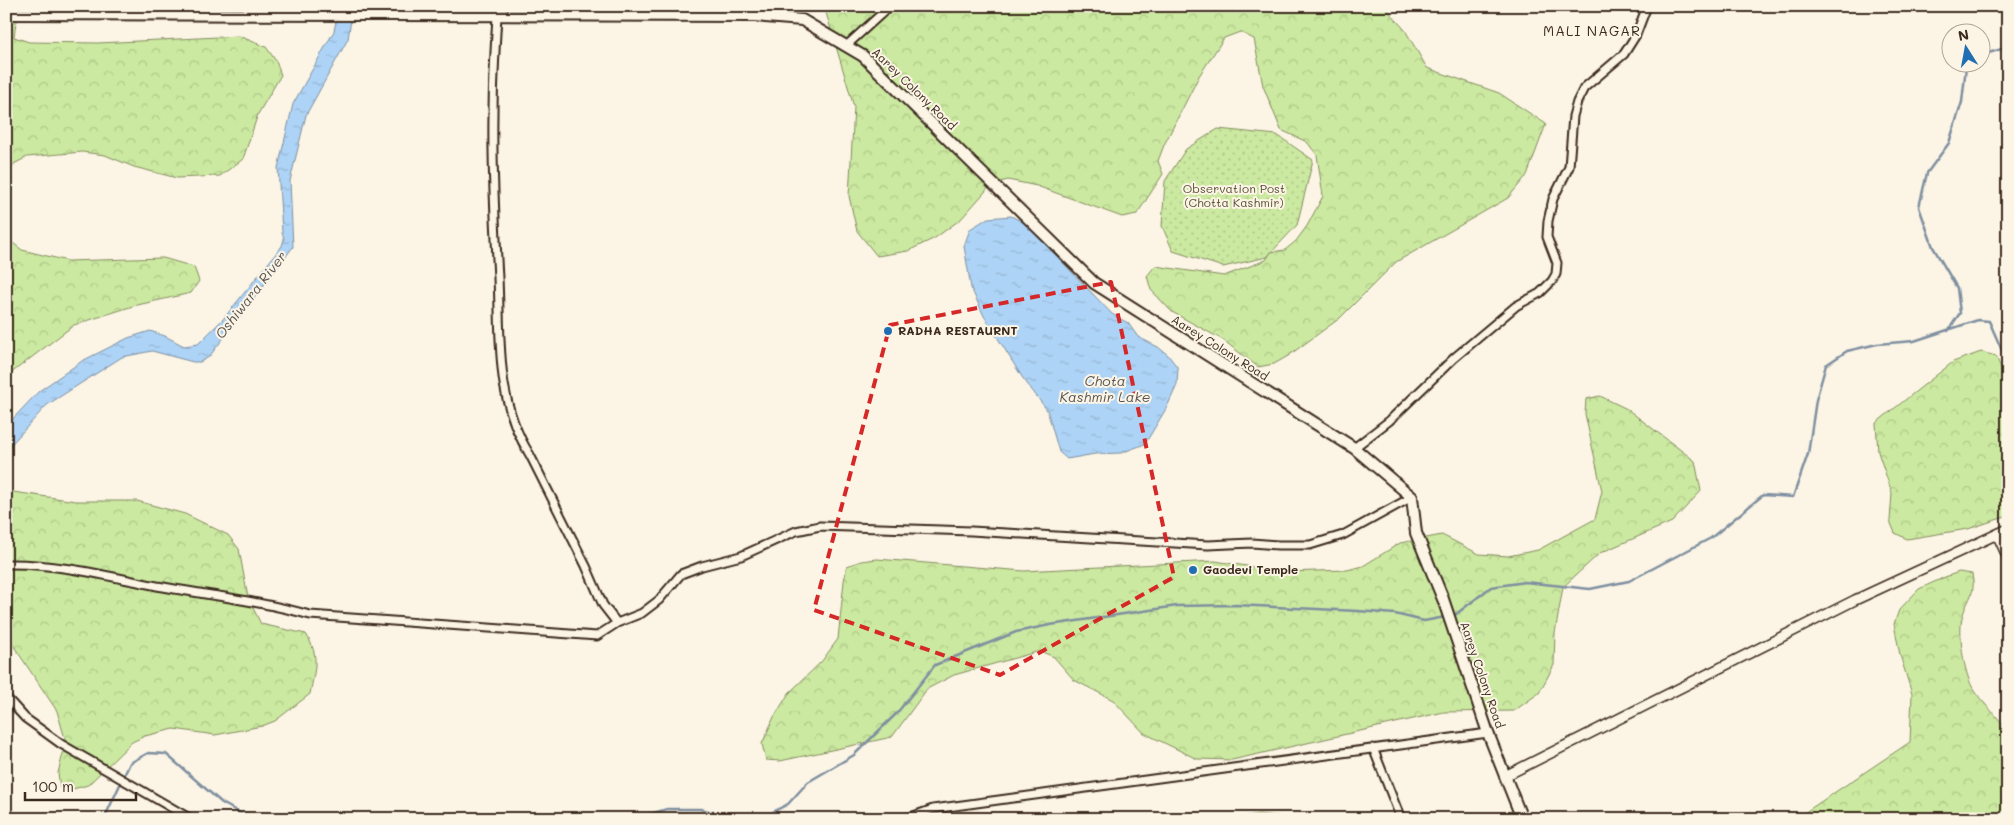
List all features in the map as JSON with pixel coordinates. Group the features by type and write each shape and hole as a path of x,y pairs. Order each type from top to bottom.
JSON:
{"main road":[{"name":"Aarey Colony Road","path":"6,14 497,16 510,11 754,16 802,20 863,56 1094,283 1354,448 1412,498 1416,533 1443,599 1488,733 1522,819"}],"street":[{"path":"846,46 890,6"},
{"path":"1412,6 1419,6"},
{"path":"1354,448 1389,421 1454,358 1510,311 1540,293 1552,281 1556,274 1556,262 1547,237 1548,221 1553,199 1569,167 1573,116 1577,102 1584,88 1624,54 1636,35 1647,6"},
{"path":"497,16 493,115 495,209 500,345 508,407 522,441 576,545 603,605 617,623"},
{"path":"6,564 20,563 86,572 273,604 310,615 597,636 617,623 642,612 659,600 681,574 702,566 742,556 796,531 820,526 971,530 1208,546 1252,543 1310,545 1343,535 1412,498"},
{"path":"1505,776 1828,613 2008,529"},
{"path":"1997,534 2008,558"},
{"path":"6,698 25,718 61,744 192,819"},
{"path":"905,819 933,809 1488,733"},
{"path":"1372,748 1401,819"}],"highlighted area":[{"path":"1111,282 1174,577 1000,675 814,610 890,325"}],"green space":[{"path":"6,6 18,6 14,37 29,42 98,43 239,36 266,47 276,61 281,75 258,114 243,159 220,176 177,178 134,167 105,155 82,152 27,157 14,164 6,176"},
{"path":"824,6 1384,6 1405,30 1427,68 1499,93 1546,124 1527,175 1508,198 1396,262 1340,318 1288,356 1274,364 1258,367 1223,340 1172,312 1151,290 1147,276 1155,266 1224,276 1266,260 1271,252 1285,250 1296,241 1307,226 1323,196 1317,155 1307,142 1281,130 1263,86 1254,39 1240,32 1224,38 1199,76 1164,145 1158,161 1163,174 1137,214 1122,217 1037,186 1008,180 992,184 961,219 935,238 908,251 877,256 857,231 849,196 854,107"},
{"name":"Observation Post (Chotta Kashmir)","path":"1218,129 1277,135 1313,160 1297,225 1267,257 1223,267 1173,251 1162,226 1165,181 1186,149"},
{"path":"6,235 9,240 22,250 68,261 163,258 194,267 199,281 191,293 133,306 74,325 6,377"},
{"path":"1981,352 1996,356 2008,385 2008,516 1968,529 1907,539 1895,533 1890,521 1892,493 1878,452 1876,423 1953,362"},
{"path":"1600,396 1627,409 1695,461 1701,491 1672,522 1600,553 1563,587 1555,633 1554,665 1539,693 1514,711 1444,712 1232,760 1197,759 1144,733 1113,700 1074,680 1054,657 1040,651 954,675 927,689 892,737 780,761 766,760 762,744 774,717 789,693 822,661 838,639 847,566 861,561 877,559 1024,571 1215,561 1285,572 1347,570 1363,566 1400,543 1442,535 1479,554 1508,556 1538,550 1595,519 1602,491 1585,414 1586,399"},
{"path":"6,491 76,501 137,501 185,514 228,535 239,549 248,598 261,624 306,634 315,656 310,694 275,721 262,726 215,735 174,729 145,736 132,742 88,785 73,789 60,788 58,773 66,742 57,711 13,645 6,622"},
{"path":"1959,572 1972,574 1973,581 1971,595 1961,622 1962,653 1967,674 1980,699 2002,723 2008,723 2008,819 1795,819 1910,742 1912,694 1900,655 1894,624 1899,610 1919,589"},
{"path":"1259,814 1305,819 1228,819"}],"water":[{"name":"Oshiwara River","path":"339,6 353,6 348,39 306,115 290,181 293,247 209,357 200,362 193,362 152,351 122,357 47,405 6,450 6,426 39,391 82,361 128,338 150,331 184,346 198,344 224,318 282,246 284,239 278,168 293,104 334,31"},
{"name":"Chota Kashmir Lake","path":"1011,216 1025,223 1112,314 1128,323 1138,337 1158,347 1168,355 1178,368 1177,385 1167,407 1145,444 1121,453 1095,454 1067,459 1059,452 1047,410 1022,377 984,316 971,288 964,246 970,229 988,218"}],"waterway":[{"path":"1992,52 2005,48 2008,43"},
{"path":"1948,331 1960,313 1957,288 1933,247 1919,207 1927,173 1949,143 1962,102 1965,72"},
{"path":"1451,616 1455,615 1491,587 1525,582 1590,589 1629,581 1711,538 1763,495 1793,497 1808,454 1816,400 1826,365 1847,351 1877,344 1914,341 1978,320 1989,321 2008,364"},
{"path":"634,819 667,809 700,809 733,817 771,813 788,804 808,782 854,755 897,713 935,665 1016,632 1177,606 1235,605 1358,611 1395,614 1424,621 1445,617"},
{"path":"104,819 130,763 148,753 166,754 222,803 251,819"}],"place":[{"name":"RADHA RESTAURNT","path":"888,331"},
{"name":"Gaodevi Temple","path":"1193,570"}],"district":[{"name":"MALI NAGAR","path":"1592,31"}]}
